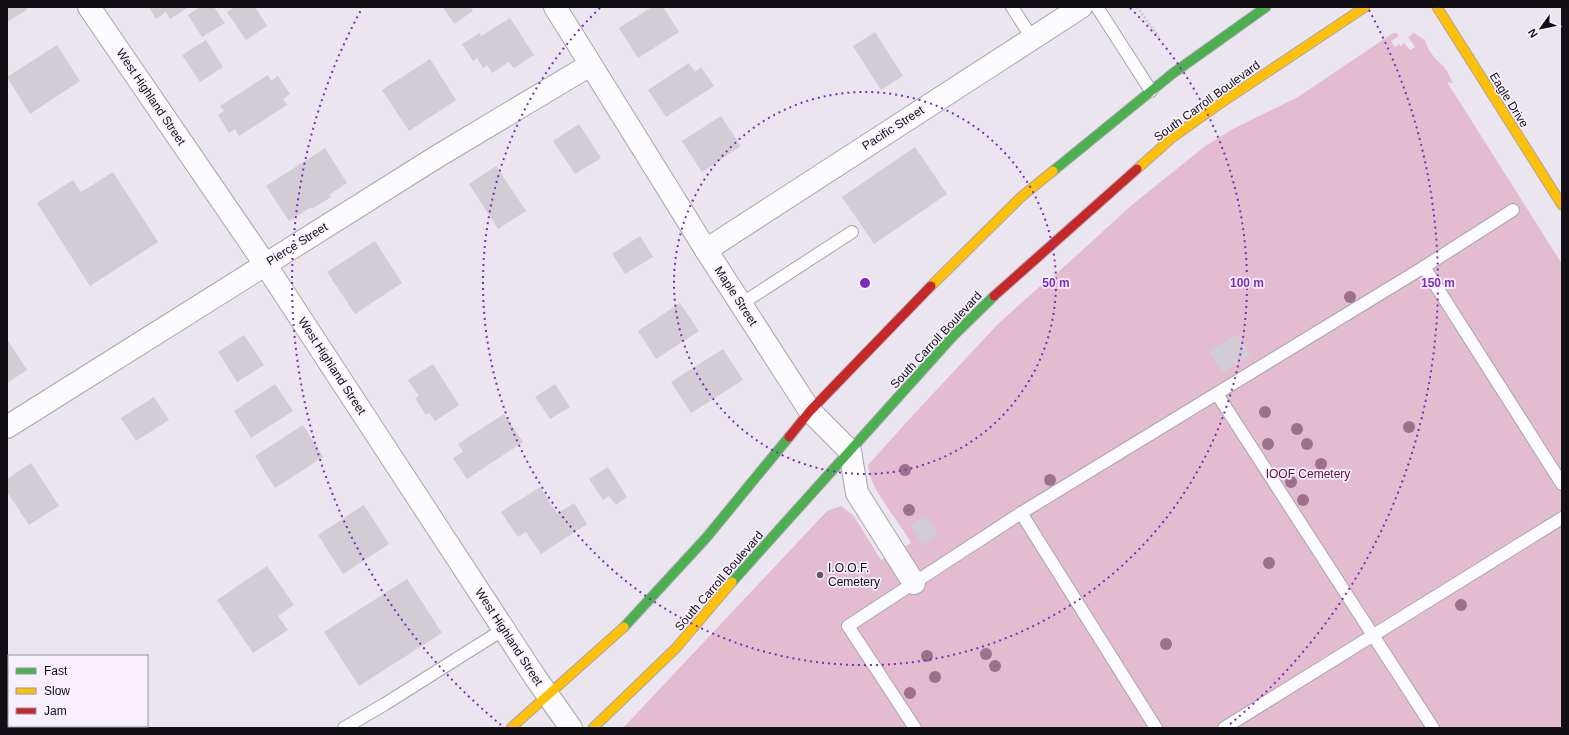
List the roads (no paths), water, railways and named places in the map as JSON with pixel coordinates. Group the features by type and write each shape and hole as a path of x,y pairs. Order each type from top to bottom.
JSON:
{"main road":[{"path":"511,728 619,633 706,538 810,411 902,314 1021,197 1085,143 1172,74 1266,7"},
{"name":"South Carroll Boulevard","path":"593,728 676,648 753,558 953,336 987,302 1173,138 1215,107 1365,7"},
{"name":"Eagle Drive","path":"1437,7 1562,205"}],"street":[{"name":"West Highland Street","path":"89,7 265,264 548,696 571,728"},
{"name":"Maple Street","path":"555,7 706,250 810,411 850,451"},
{"name":"Pacific Street","path":"706,250 1081,7"},
{"name":"Pierce Street","path":"7,427 438,156 590,65"},
{"path":"850,451 857,493 914,583"}],"lane":[{"path":"1012,7 1032,38"},
{"path":"1096,7 1151,91"},
{"path":"915,728 848,626 1021,513 1424,267 1513,210"},
{"path":"741,304 852,232"},
{"path":"1424,267 1562,484"},
{"path":"1217,394 1433,728"},
{"path":"1021,513 1156,728"},
{"path":"1224,728 1562,518"},
{"path":"344,728 504,629"}],"place":[{"name":"I.O.O.F. Cemetery","path":"820,575"}],"park label":[{"name":"IOOF Cemetery","path":"1308,474"}]}
